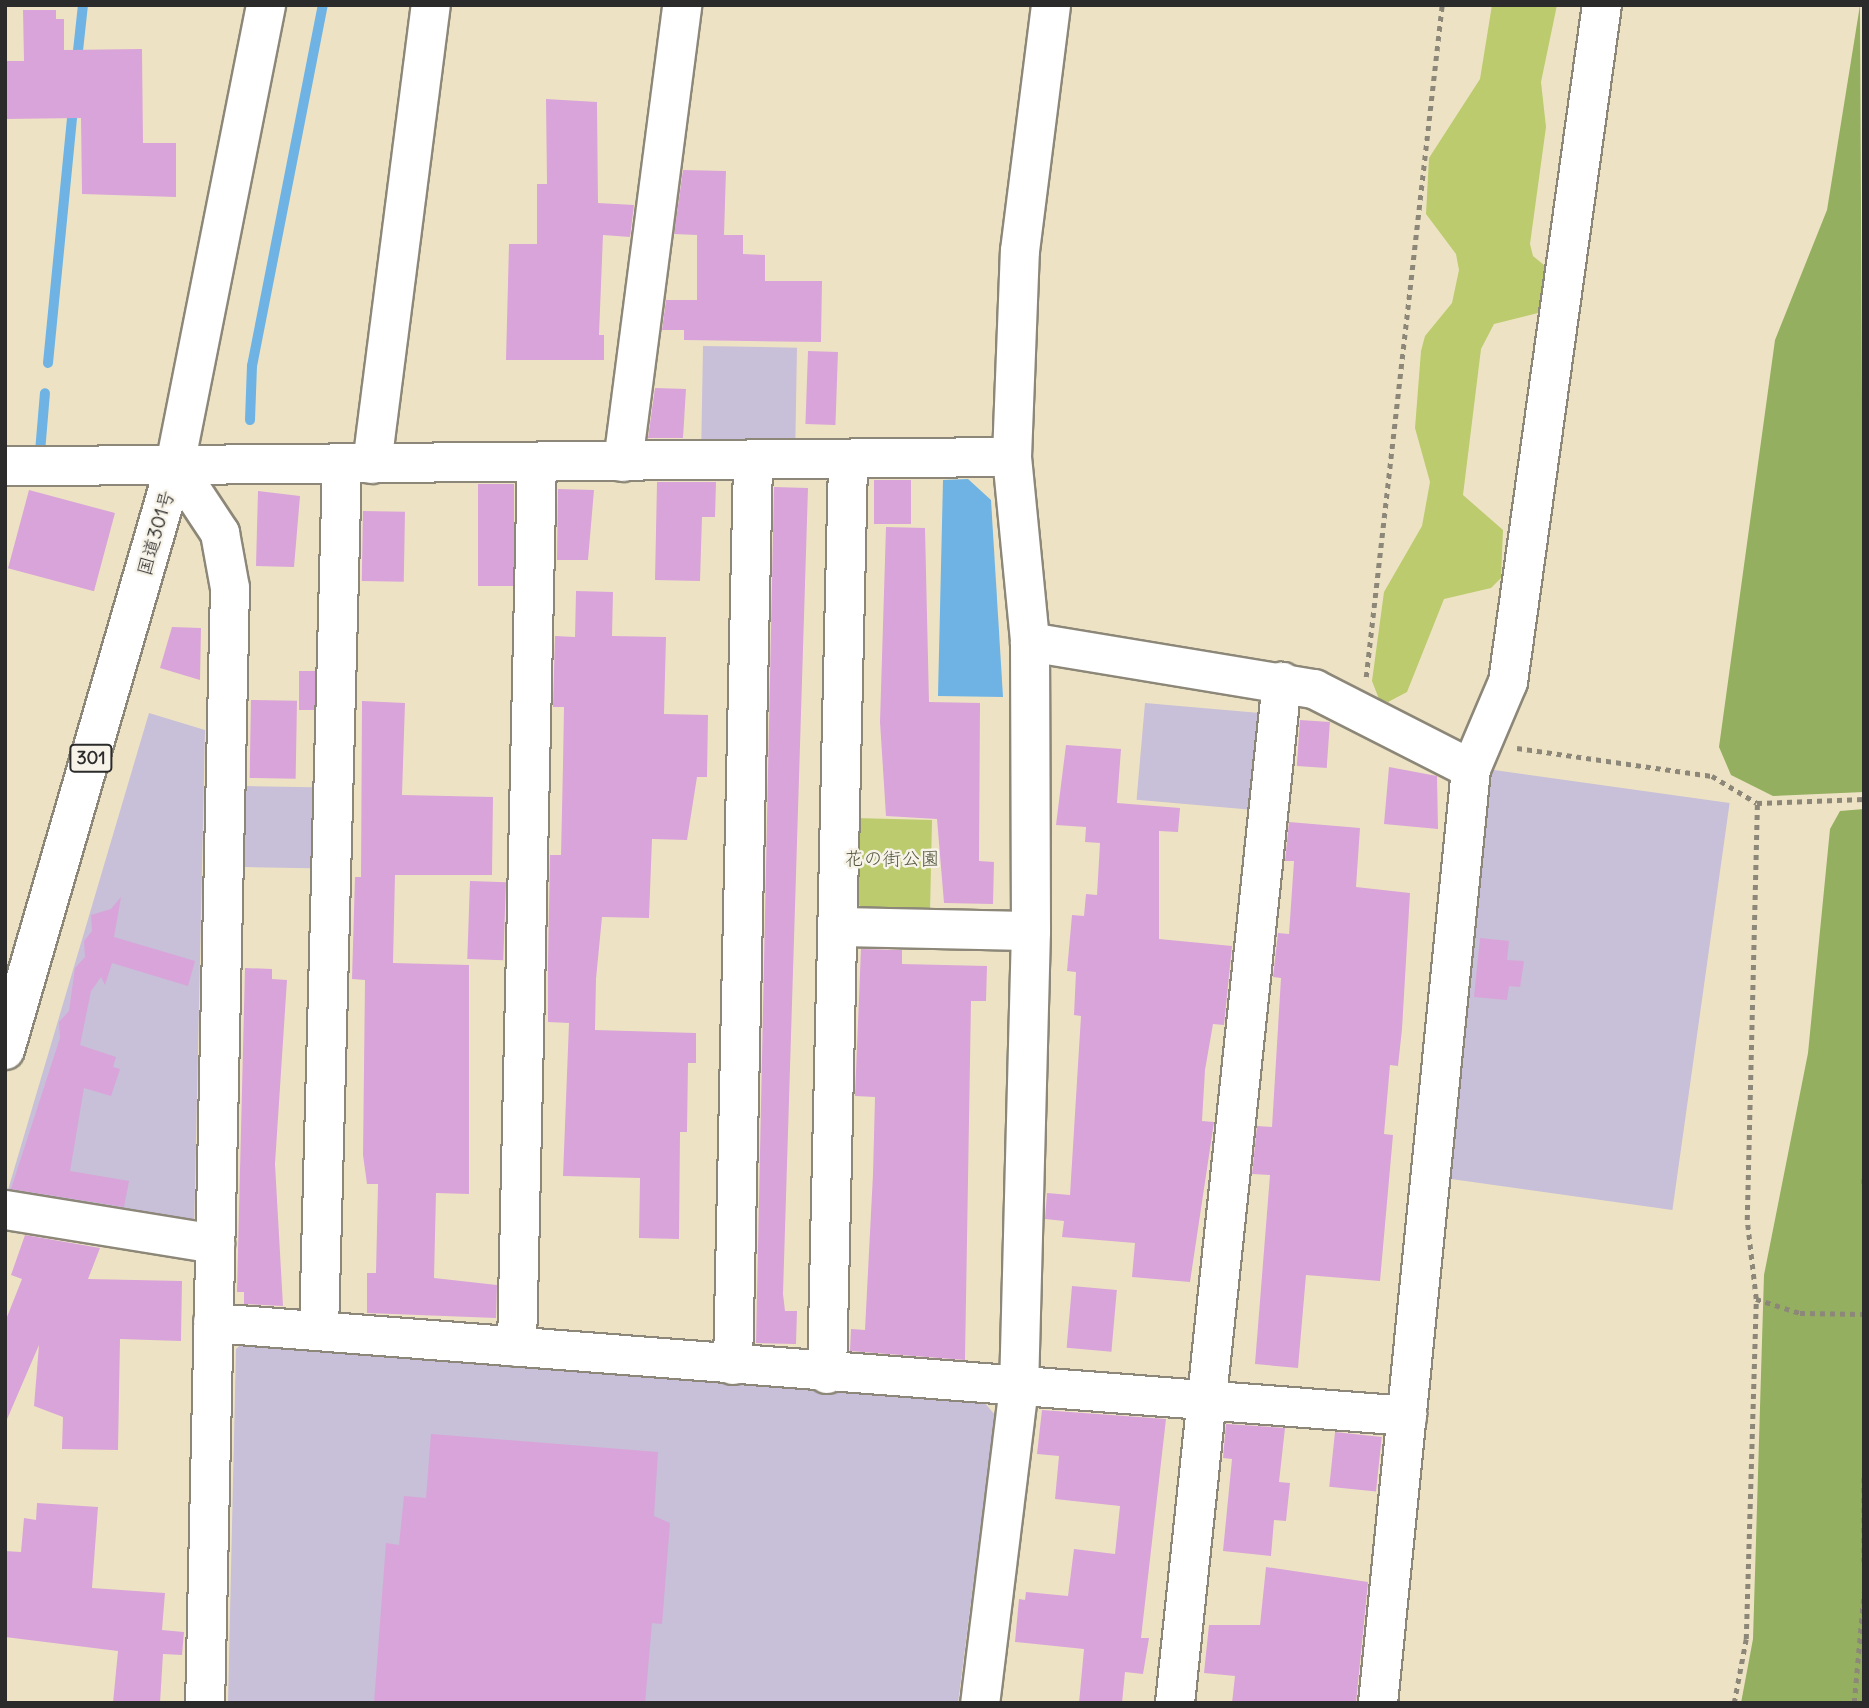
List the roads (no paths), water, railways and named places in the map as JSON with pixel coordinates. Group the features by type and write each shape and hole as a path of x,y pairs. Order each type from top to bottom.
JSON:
{"main road":[{"name":"国道301号","path":"5,1050 175,465 266,5"},
{"path":"319,1330 357,464 431,5"},
{"path":"623,462 682,5"},
{"path":"980,1703 1019,1387 1031,931 1030,642 1012,457 1020,251 1051,5"},
{"path":"1378,1703 1476,756 1508,682 1602,5"},
{"path":"5,467 1012,457"},
{"path":"827,1374 848,460"},
{"path":"733,1366 753,461"},
{"path":"517,1347 537,462"},
{"path":"175,465 220,533 230,588 205,1703"},
{"path":"1030,642 1282,682 1476,756"},
{"path":"1175,1703 1282,682"},
{"path":"838,927 1031,931"},
{"path":"5,1210 215,1244"},
{"path":"213,1322 827,1374 1206,1399 1407,1416"}],"water":[{"path":"968,479 991,500 1003,697 938,696 943,480"}],"waterway":[{"path":"77,60 83,5"},
{"path":"250,420 252,366 323,5"},
{"path":"48,363 73,107"},
{"path":"33,452 40,452 45,393"}],"park label":[{"name":"花の街公園","path":"892,859"}]}
